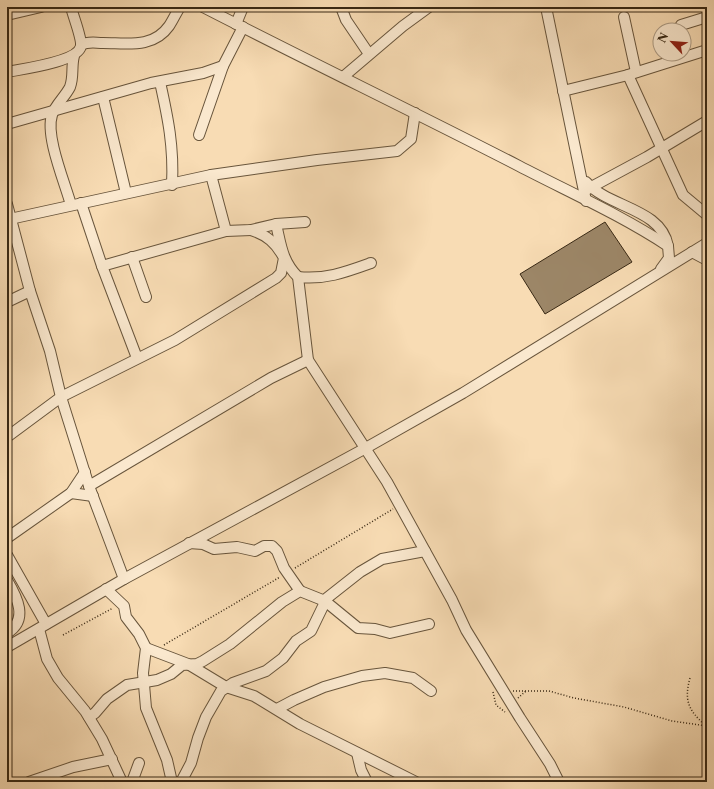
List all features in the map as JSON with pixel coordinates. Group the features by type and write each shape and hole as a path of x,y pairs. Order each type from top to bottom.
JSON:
{"street":[{"path":"7,15 41,7"},
{"path":"7,72 74,56 78,52 81,45 71,7"},
{"path":"81,45 92,42 135,44 145,42 156,37 166,29 180,7"},
{"path":"203,7 343,77 587,193 668,246"},
{"path":"199,135 223,66 240,25 243,7"},
{"path":"341,7 346,20 369,54"},
{"path":"343,77 369,54 429,7"},
{"path":"546,7 580,176 587,193"},
{"path":"624,17 632,74 672,173 683,195 707,215"},
{"path":"691,22 707,17"},
{"path":"692,54 707,50"},
{"path":"74,56 73,75 70,86 52,113 51,134 76,204 102,266 137,358"},
{"path":"563,91 632,74 667,62"},
{"path":"7,124 160,82 203,73 223,66"},
{"path":"160,82 171,133 173,159 172,184"},
{"path":"103,97 126,193"},
{"path":"10,219 211,175 397,150 411,138 416,112"},
{"path":"587,193 707,121"},
{"path":"211,175 226,231"},
{"path":"587,193 600,195 634,210 657,225 666,236 669,258 658,274"},
{"path":"7,204 30,291 50,351 61,397 89,486 124,579"},
{"path":"102,266 226,231 251,230 276,224 305,222"},
{"path":"7,436 61,397 175,340 276,278 281,273 284,258 276,224"},
{"path":"251,230 262,233 271,239 288,266 298,276 310,278 331,276 371,263"},
{"path":"7,647 106,589 364,449 463,393 707,244"},
{"path":"692,252 707,260"},
{"path":"132,258 146,297"},
{"path":"298,276 308,360 400,505 466,630 550,764 559,782"},
{"path":"7,302 30,291"},
{"path":"89,486 271,378 308,360"},
{"path":"7,538 71,493 85,472"},
{"path":"71,493 93,496"},
{"path":"189,543 203,544 214,549 236,547 255,551 264,546 272,546 300,592 325,601 355,625 365,630 375,629 390,633 429,624"},
{"path":"181,782 191,763 206,717 218,695 226,687 266,671 283,658 296,641 311,631 325,601 332,594 382,559 425,551"},
{"path":"7,555 43,627 47,659 58,678 89,717 102,739 122,782"},
{"path":"7,580 20,608 18,622 7,633"},
{"path":"106,589 122,603 128,620 150,649 188,664 226,687 251,694 300,724 416,782"},
{"path":"89,717 95,713 107,699 124,687 143,683 171,674 182,665 200,663 230,644 282,602 300,592"},
{"path":"150,649 143,683 148,715 167,760 172,782"},
{"path":"277,709 320,688 362,676 385,673 413,678 431,691"},
{"path":"357,753 361,770 367,782"},
{"path":"29,782 73,767 112,759"},
{"path":"132,782 138,770 139,763"}],"path":[{"path":"290,571 400,505"},
{"path":"150,649 283,575"},
{"path":"63,635 122,603"},
{"path":"690,678 687,691 688,703 694,715 706,726"},
{"path":"526,691 549,691 574,698 624,707 672,721 706,726"}],"building":[{"path":"605,222 632,262 545,314 520,274"}]}
